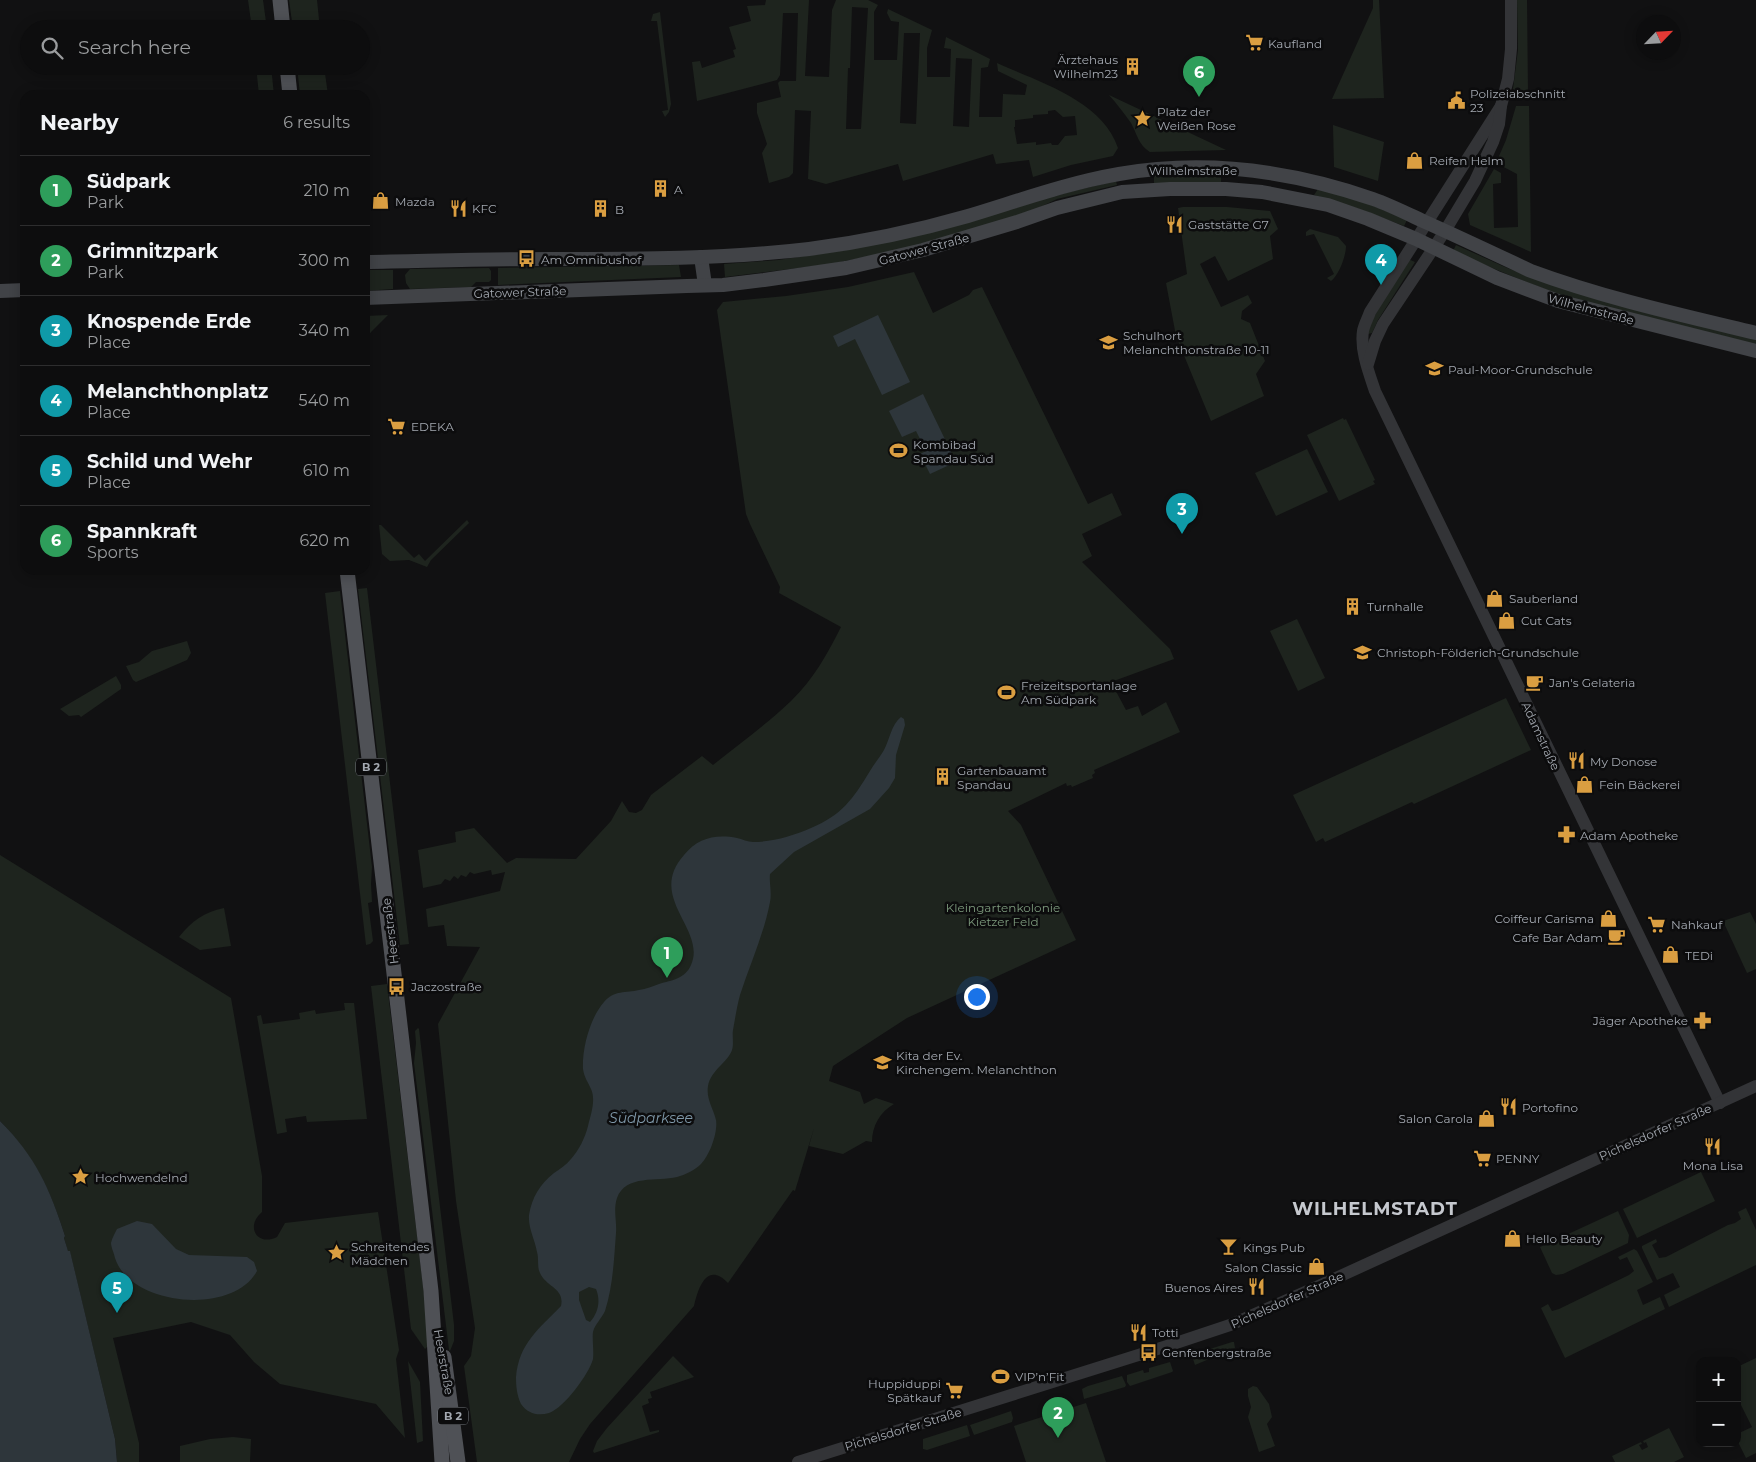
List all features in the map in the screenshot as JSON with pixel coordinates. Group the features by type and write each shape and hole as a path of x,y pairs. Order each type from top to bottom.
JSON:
{"main road":[{"path":"280,0 282,20"},
{"path":"288,75 289,90"},
{"name":"Wilhelmstraße","path":"1756,333 1554,280 1531,272 1427,222 1372,199 1313,180 1265,172 1228,169 1182,168 1136,171 1139,191 1226,189 1262,192 1328,205 1368,219 1497,278 1558,301 1756,351"},
{"path":"1226,189 1228,169"},
{"name":"Gatower Straße","path":"370,262 701,257 809,249 899,234 964,217 1068,185 1136,171"},
{"name":"Gatower Straße","path":"370,298 724,285 803,275 864,264 948,243 1084,200 1122,192 1139,191"},
{"path":"701,257 705,285"},
{"path":"0,291 20,290"},
{"name":"Heerstraße","path":"348,575 431,1291 442,1462"},
{"name":"Heerstraße","path":"431,1291 447,1371 458,1462"}],"street":[{"path":"1367,367 1375,341 1384,324 1432,247 1445,231 1475,181 1499,124 1510,61 1511,0"},
{"path":"1416,240 1501,106"},
{"name":"Adamstraße","path":"1416,240 1370,312 1364,330 1363,338 1367,367 1375,391 1720,1103"},
{"name":"Pichelsdorfer Straße","path":"798,1462 1230,1325 1313,1289 1756,1086"}],"green space":[{"path":"248,0 263,0 266,20 251,20"},
{"path":"289,0 317,0 319,20 292,20"},
{"path":"766,0 809,0 805,76 829,77 832,10 836,0 868,0 878,5 874,12 874,60 897,60 899,22 891,21 887,13 888,9 932,30 927,48 927,77 950,77 951,49 944,48 946,37 990,59 988,67 981,68 979,117 1002,117 1003,94 1025,95 1027,85 998,71 997,63 1049,86 1083,105 1098,117 1110,131 1118,148 1113,156 1071,165 1033,177 1029,160 996,164 993,154 903,181 898,164 826,184 808,179 811,111 795,110 793,173 789,177 769,183 762,153 767,144 757,113 757,103 781,97 778,83 780,81 796,81 798,13 783,13 780,75 777,80 697,101 692,62 700,61 702,68 735,57 733,50 736,49 729,27 751,21 747,6 765,5","holes":["852,7 868,8 861,129 846,129 848,68 850,68","904,33 920,33 916,124 900,123","956,58 972,59 969,127 953,126","1055,110 1063,117 1075,116 1077,135 1065,136 1058,145 1052,145 1051,143 1036,145 1036,142 1017,144 1014,127 1015,120 1033,118 1033,115 1048,114 1048,111"]},
{"path":"1373,0 1379,0 1384,98 1332,99 1373,8"},
{"path":"1517,0 1527,0 1528,92 1517,93 1513,89 1518,50"},
{"path":"660,12 671,104 669,112 665,117 662,111 668,110 657,21 651,21 653,14"},
{"path":"257,75 272,75 273,90 258,90"},
{"path":"298,75 325,75 327,90 299,90"},
{"name":"Platz der Weißen Rose","path":"1109,95 1226,150 1150,152 1141,143 1131,123"},
{"path":"1516,106 1529,106 1531,252 1470,225 1468,214 1494,169 1501,173 1501,183 1493,184 1494,228 1518,227 1517,174 1496,163 1506,140"},
{"path":"1333,125 1384,142 1378,181 1334,167"},
{"path":"1221,175 1221,182 1154,184 1154,176"},
{"path":"1116,181 1117,185 1057,199 1030,212 900,250 831,264 725,277 724,264 778,260 846,250"},
{"path":"1318,189 1359,200 1407,220 1404,226 1314,195"},
{"path":"1227,207 1270,211 1278,229 1270,236 1273,259 1228,281 1215,256 1200,264 1221,307 1248,295 1252,303 1242,311 1241,319 1250,323 1265,361 1256,374 1264,396 1211,421 1176,336 1166,283 1187,274 1178,208"},
{"path":"1310,229 1338,237 1346,246 1342,265 1331,281 1327,278 1334,274 1314,234 1306,236 1306,232"},
{"path":"1456,245 1543,282 1756,338 1756,347 1620,314 1582,302 1526,282 1453,251"},
{"path":"1408,259 1415,262 1378,320 1372,333 1368,334 1369,325"},
{"path":"679,265 681,277 498,285 498,268"},
{"path":"489,268 491,280 489,282 476,282 471,287 410,289 406,283 405,275 410,269"},
{"path":"370,270 393,270 393,289 370,291"},
{"name":"Kleingartenkolonie Kietzer Feld","path":"914,272 933,313 969,295 973,290 982,287 1088,504 1112,493 1122,515 1082,534 1092,556 1082,562 1170,649 1174,659 1111,682 1126,710 1138,706 1142,716 1166,702 1180,732 1094,770 1093,778 1072,787 1071,785 1067,786 1066,783 1008,811 1021,825 1076,940 907,1018 833,1066 829,1081 860,1092 864,1104 876,1098 894,1104 881,1115 875,1125 872,1142 866,1141 843,1154 809,1146 814,1128 795,1191 793,1190 728,1283 721,1277 714,1275 709,1276 705,1280 698,1292 694,1306 590,1424 569,1462 477,1462 464,1366 471,1356 475,1328 456,1201 438,1024 480,947 447,946 444,925 428,927 426,909 500,891 505,872 492,875 491,870 474,874 470,872 466,877 461,875 458,879 454,876 450,881 445,879 441,884 423,888 418,850 456,842 455,832 474,828 507,863 516,858 576,859 611,821 622,801 629,812 636,813 642,810 651,795 702,756 713,765 772,718 799,693 819,666 841,627 779,593 780,587 746,514 717,310 723,302 786,296 848,287"},
{"path":"388,315 370,334 370,316"},
{"path":"1343,418 1344,420 1346,419 1375,480 1373,481 1375,484 1339,501 1307,435"},
{"path":"1307,449 1328,492 1276,516 1255,473"},
{"path":"467,520 469,523 431,560 427,567 409,560 390,561 382,554 379,525 414,558 419,554 425,561"},
{"path":"367,588 409,944 400,945 358,589"},
{"path":"340,591 372,867 372,902 368,903 373,941 366,945 325,593"},
{"path":"1297,619 1325,678 1298,691 1270,631"},
{"path":"187,641 191,653 187,660 136,682 133,680 126,666 139,662 152,651"},
{"path":"116,676 121,689 81,717 79,715 69,716 60,709"},
{"path":"1506,698 1531,750 1414,804 1412,802 1325,842 1323,838 1316,842 1293,795"},
{"path":"0,855 231,998 262,1176 262,1212 254,1223 254,1229 259,1237 270,1239 277,1237 285,1223 378,1212 399,1350 396,1359 405,1438 376,1404 280,1384 254,1362 230,1335 191,1322 113,1338 139,1443 139,1462 117,1462 115,1439 65,1236 40,1174 23,1148 0,1121"},
{"path":"224,908 231,946 200,950 179,937 199,918"},
{"path":"1750,912 1756,924 1756,969 1747,973 1723,921"},
{"path":"387,984 430,1344 425,1349 411,1329 371,986"},
{"path":"344,1003 354,1003 367,1119 307,1122 306,1116 285,1119 287,1132 277,1134 257,1016 261,1015 263,1024 300,1019 299,1013 315,1010 316,1014 345,1010"},
{"path":"418,1028 454,1325 454,1341 450,1351 414,1063 415,1031"},
{"path":"1701,1172 1715,1201 1637,1238 1623,1209"},
{"path":"1746,1208 1756,1230 1756,1265 1669,1307 1664,1295 1680,1287 1673,1273 1657,1280 1642,1246 1656,1239 1657,1242 1652,1245 1659,1258 1666,1257 1735,1223 1741,1219 1738,1212"},
{"path":"1618,1211 1629,1235 1628,1243 1563,1274 1556,1275 1552,1273 1540,1247"},
{"path":"1634,1249 1637,1251 1653,1282 1637,1290 1643,1305 1660,1297 1665,1309 1565,1358 1541,1308 1548,1304 1552,1311 1559,1309 1629,1275 1634,1271 1627,1257 1620,1260 1618,1257"},
{"path":"1234,1342 1235,1348 1195,1365 1192,1356 1194,1354"},
{"path":"673,1356 694,1377 650,1392 652,1398 648,1399 649,1403 642,1406 650,1432 659,1430 659,1432 594,1453 597,1441 607,1428"},
{"path":"1756,1358 1756,1453 1746,1458 1740,1447 1741,1432 1752,1427 1741,1405 1741,1365"},
{"path":"408,1361 420,1382 423,1441 417,1443"},
{"path":"1170,1362 1172,1372 1130,1386 1127,1382 1127,1375 1143,1370 1144,1373 1149,1372 1149,1368"},
{"path":"1122,1376 1125,1387 1084,1399 1082,1389"},
{"path":"1253,1386 1257,1387 1269,1404 1272,1417 1267,1424 1275,1446 1259,1452 1248,1417 1251,1407 1248,1389"},
{"path":"1086,1403 1106,1462 1026,1462 1014,1426"},
{"path":"1011,1411 1012,1422 974,1435 970,1425"},
{"path":"967,1425 970,1436 927,1450 923,1449 923,1439"},
{"path":"1669,1428 1684,1457 1674,1462 1615,1462 1612,1456 1641,1442 1642,1444 1639,1445 1642,1450 1648,1447 1646,1442 1644,1443 1643,1441"},
{"path":"233,1437 251,1439 250,1462 180,1462 180,1446 210,1439"}],"water":[{"path":"878,315 910,382 882,395 855,339 838,347 833,336"},
{"path":"923,394 956,462 930,474 920,454 926,451 916,431 902,437 889,411"},
{"name":"Südparksee","path":"901,717 904,719 905,725 896,755 895,778 889,788 870,809 794,852 770,874 770,902 761,937 740,995 733,1030 732,1050 712,1075 708,1086 709,1099 716,1120 715,1137 710,1149 701,1164 687,1174 677,1177 643,1180 627,1185 621,1190 615,1207 616,1233 610,1292 605,1311 593,1332 593,1359 591,1365 575,1390 562,1405 549,1413 530,1412 521,1404 518,1394 516,1377 518,1365 531,1337 561,1306 561,1300 558,1291 546,1282 540,1273 538,1254 529,1215 532,1202 541,1186 574,1155 587,1130 592,1112 593,1098 585,1077 583,1061 588,1034 595,1016 604,1002 612,995 644,989 673,980 682,976 691,965 694,952 691,939 679,913 671,885 674,871 689,849 701,841 714,837 737,838 749,842 775,840 804,831 831,818 846,805 858,790 884,750","holes":["589,1287 596,1289 598,1307 590,1322 586,1320 579,1300 579,1292"]},
{"path":"0,1121 13,1134 32,1161 54,1203 68,1251 70,1251 115,1439 117,1462 0,1462"},
{"path":"137,1221 152,1224 176,1249 189,1255 247,1257 254,1262 257,1271 245,1285 227,1295 205,1299 183,1299 160,1295 140,1287 124,1274 111,1246 117,1229"}],"place":[{"name":"Kaufland","path":"1254,43"},
{"name":"Ärztehaus Wilhelm23","path":"1132,66"},
{"name":"Spannkraft","path":"1199,97"},
{"name":"Polizeiabschnitt 23","path":"1456,100"},
{"name":"Platz der Weißen Rose","path":"1143,118"},
{"name":"Reifen Helm","path":"1415,160"},
{"name":"A","path":"660,189"},
{"name":"Mazda","path":"381,201"},
{"name":"KFC","path":"458,208"},
{"name":"B","path":"601,209"},
{"name":"Gaststätte G7","path":"1174,224"},
{"name":"Am Omnibushof","path":"527,259"},
{"name":"Melanchthonplatz","path":"1381,285"},
{"name":"Schulhort Melanchthonstraße 10-11","path":"1109,342"},
{"name":"Paul-Moor-Grundschule","path":"1434,369"},
{"name":"EDEKA","path":"397,426"},
{"name":"Kombibad Spandau Süd","path":"899,451"},
{"name":"Knospende Erde","path":"1182,534"},
{"name":"Sauberland","path":"1495,598"},
{"name":"Turnhalle","path":"1353,606"},
{"name":"Cut Cats","path":"1507,620"},
{"name":"Christoph-Földerich-Grundschule","path":"1363,652"},
{"name":"Jan's Gelateria","path":"1535,682"},
{"name":"Freizeitsportanlage Am Südpark","path":"1007,692"},
{"name":"My Donose","path":"1576,761"},
{"name":"Gartenbauamt Spandau","path":"943,777"},
{"name":"Fein Bäckerei","path":"1585,784"},
{"name":"Adam Apotheke","path":"1566,835"},
{"name":"Coiffeur Carisma","path":"1608,918"},
{"name":"Nahkauf","path":"1657,924"},
{"name":"Cafe Bar Adam","path":"1617,937"},
{"name":"TEDi","path":"1671,955"},
{"name":"Südpark","path":"667,978"},
{"name":"Jaczostraße","path":"397,986"},
{"name":"Jäger Apotheke","path":"1702,1020"},
{"name":"Kita der Ev. Kirchengem. Melanchthon","path":"882,1062"},
{"name":"Portofino","path":"1508,1107"},
{"name":"Salon Carola","path":"1487,1118"},
{"name":"Mona Lisa","path":"1713,1146"},
{"name":"PENNY","path":"1482,1158"},
{"name":"Hochwendelnd","path":"81,1177"},
{"name":"Hello Beauty","path":"1512,1238"},
{"name":"Kings Pub","path":"1229,1247"},
{"name":"Schreitendes Mädchen","path":"337,1253"},
{"name":"Salon Classic","path":"1316,1267"},
{"name":"Buenos Aires","path":"1257,1287"},
{"name":"Schild und Wehr","path":"117,1313"},
{"name":"Totti","path":"1138,1332"},
{"name":"Genfenbergstraße","path":"1148,1352"},
{"name":"VIP’n’Fit","path":"1001,1376"},
{"name":"Huppiduppi Spätkauf","path":"955,1390"},
{"name":"Grimnitzpark","path":"1058,1438"}],"district":[{"name":"WILHELMSTADT","path":"1375,1209"}]}
